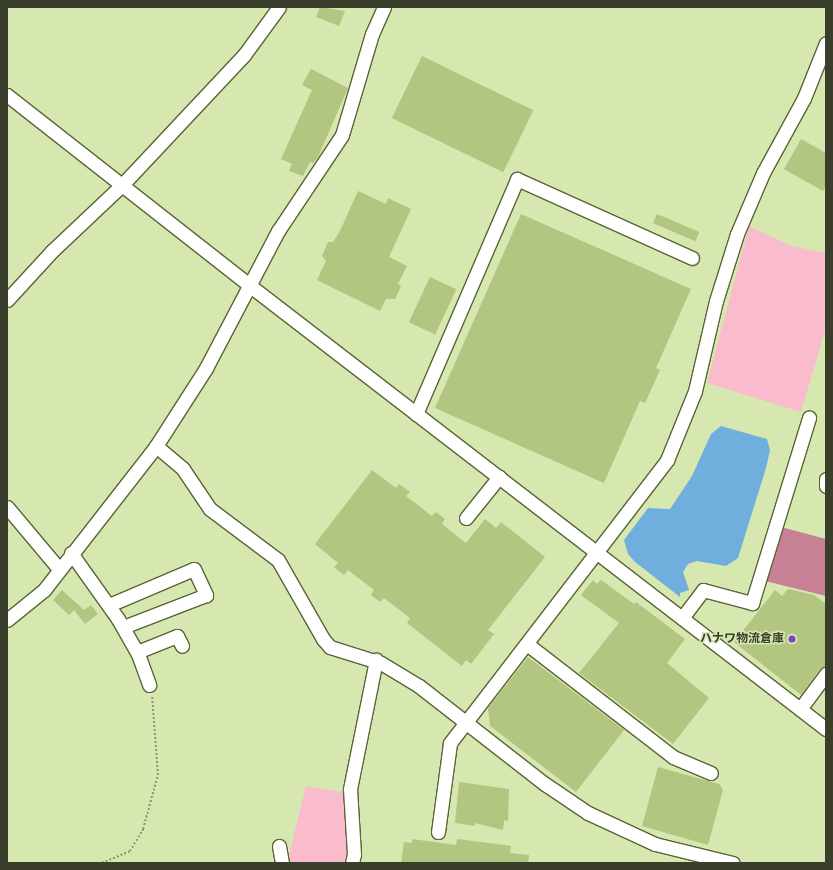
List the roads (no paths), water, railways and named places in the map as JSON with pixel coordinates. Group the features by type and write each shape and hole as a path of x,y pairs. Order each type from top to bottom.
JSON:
{"street":[{"path":"7,300 52,251 122,186 244,55 279,7"},
{"path":"7,620 44,590 59,568 156,446 206,368 278,231 342,135 372,34 384,7"},
{"path":"438,832 448,751 467,721 667,460 680,433 695,391 716,301 737,234 763,173 804,98 826,43"},
{"path":"7,95 249,285 826,729"},
{"path":"416,414 518,179 692,258"},
{"path":"682,618 703,590 752,603 809,418"},
{"path":"156,446 183,469 210,508 278,560 327,644 334,649 376,660 418,686 467,721 545,784 588,813 655,844 733,863"},
{"path":"466,518 499,478"},
{"path":"826,479 826,486"},
{"path":"7,507 59,568"},
{"path":"71,553 123,627 137,652 149,685"},
{"path":"109,605 194,569 206,595 123,627"},
{"path":"137,652 178,636 182,646"},
{"path":"527,644 673,757 711,773"},
{"path":"352,863 354,854 350,789 376,660"},
{"path":"800,709 826,674"},
{"path":"279,846 282,863"}],"water":[{"path":"721,426 767,439 770,450 766,468 738,558 726,566 697,561 688,564 683,572 689,590 680,593 680,597 635,562 628,554 624,540 648,508 670,509 692,476 711,434"}],"place":[{"name":"ハナワ物流倉庫","path":"792,639"}]}
